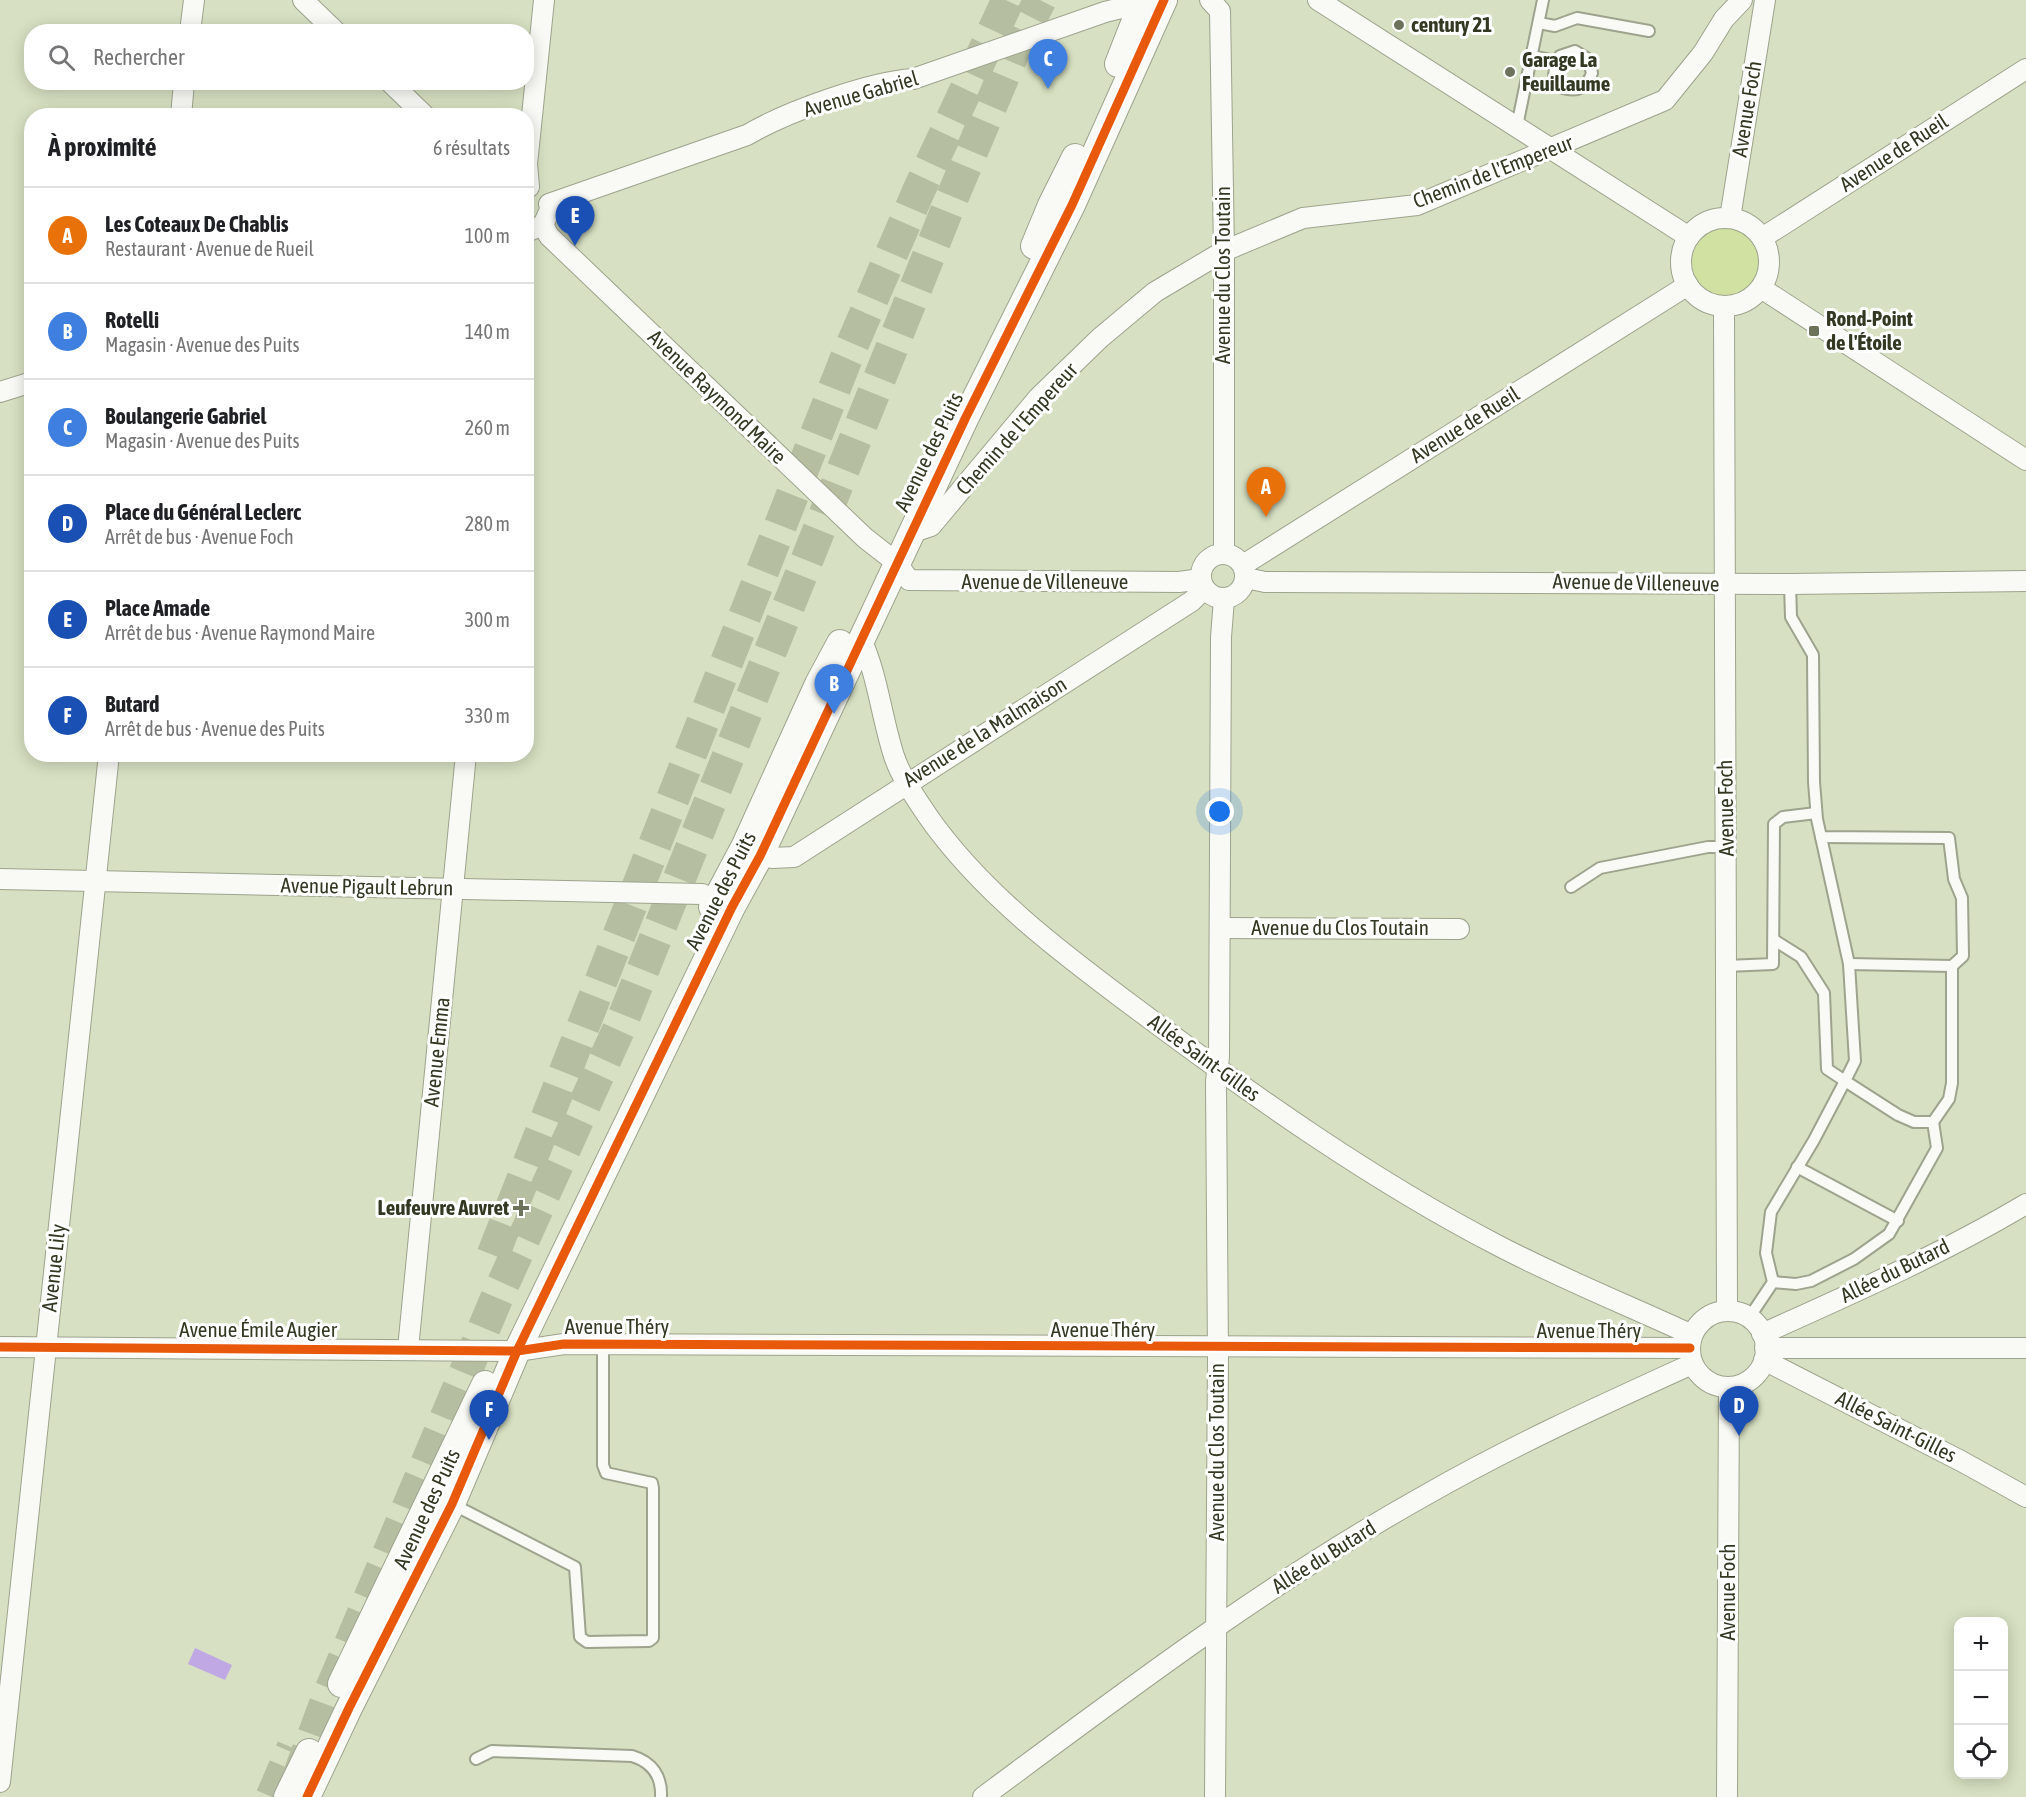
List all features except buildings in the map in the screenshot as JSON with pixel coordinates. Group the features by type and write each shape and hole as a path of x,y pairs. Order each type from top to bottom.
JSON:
{"street":[{"path":"191,24 194,0"},
{"path":"303,0 328,24"},
{"path":"533,108 544,0"},
{"name":"Avenue du Clos Toutain","path":"1210,0 1220,11 1224,251 1224,554"},
{"path":"1318,0 1689,237"},
{"name":"Chemin de l'Empereur","path":"910,533 932,526 1038,398 1100,338 1155,292 1224,251 1303,218 1418,205 1665,100 1703,53 1724,19 1743,0"},
{"name":"Avenue Foch","path":"1730,218 1765,0"},
{"name":"Avenue des Puits","path":"724,904 760,856 804,737 1101,122 1126,46 1150,1"},
{"name":"Avenue Gabriel","path":"549,204 747,135 769,122 888,81 913,79 1105,12 1150,1"},
{"name":"Avenue de Rueil","path":"1762,238 2026,69"},
{"path":"182,108 183,90"},
{"path":"398,90 417,108"},
{"path":"534,189 542,192 549,204 549,211 535,228"},
{"path":"1730,218 1749,224 1762,238 1769,258 1766,278 1761,288 1745,301 1724,306 1707,302 1688,285 1681,266 1689,237 1711,220 1730,218"},
{"name":"Avenue Raymond Maire","path":"535,228 549,236 865,538 891,558"},
{"name":"Avenue des Puits","path":"287,1797 509,1351 638,1084 724,904 745,845 860,637 891,558 910,533 1042,246"},
{"name":"Avenue de Rueil","path":"1245,571 1688,285"},
{"path":"1761,288 2026,460"},
{"name":"Avenue Foch","path":"1724,306 1727,1311"},
{"path":"0,392 24,384"},
{"path":"1224,554 1238,559 1245,571 1239,592 1224,599 1214,597 1203,584 1206,562 1216,555 1224,554"},
{"name":"Avenue de Villeneuve","path":"891,558 909,580 1203,584"},
{"name":"Avenue de Villeneuve","path":"1245,571 1265,582 1790,584 2026,581"},
{"name":"Avenue de la Malmaison","path":"760,856 772,858 794,856 906,782 1192,602 1203,584"},
{"name":"Avenue du Clos Toutain","path":"1215,1797 1221,637 1224,599"},
{"name":"Allée Saint-Gilles","path":"860,637 875,674 895,759 906,782 928,816 977,875 1108,988 1218,1070 1352,1160 1497,1245 1691,1349"},
{"name":"Avenue Lily","path":"0,1782 109,762"},
{"name":"Avenue Emma","path":"408,1349 465,762"},
{"name":"Avenue Pigault Lebrun","path":"0,879 702,894 724,904"},
{"name":"Avenue du Clos Toutain","path":"1220,927 1460,929"},
{"name":"Allée du Butard","path":"1764,1347 1849,1295 1994,1223 2026,1204"},
{"path":"1727,1311 1749,1318 1764,1347 1751,1380 1729,1387 1709,1382 1691,1349 1698,1325 1709,1316 1727,1311"},
{"name":"Avenue Théry","path":"509,1351 564,1344 1691,1349"},
{"name":"Avenue Émile Augier","path":"0,1347 509,1351"},
{"path":"1764,1347 2026,1348"},
{"name":"Allée Saint-Gilles","path":"1764,1347 2026,1497"},
{"name":"Allée du Butard","path":"983,1797 1216,1625 1424,1496 1691,1349"},
{"name":"Avenue des Puits","path":"307,1797 349,1708 452,1504 509,1351"},
{"name":"Avenue Foch","path":"1727,1797 1729,1387"}],"lane":[{"path":"1517,126 1544,0"},
{"path":"1539,23 1555,26 1577,18 1649,31"},
{"path":"1532,56 1556,61 1554,76 1563,88 1578,90 1585,86 1592,73 1588,59 1575,51 1560,56"},
{"path":"1749,1318 1773,1282 1766,1253 1771,1212 1855,1060 1849,964 1816,813 1813,655 1791,616 1790,584"},
{"path":"1726,966 1773,964 1774,824 1783,817 1816,813"},
{"path":"1821,837 1949,838 1954,879 1962,898 1963,956 1952,966 1849,964"},
{"path":"1571,887 1600,868 1708,847 1726,847"},
{"path":"1773,940 1801,957 1824,993 1827,1069 1898,1115 1914,1122 1933,1122"},
{"path":"1773,1282 1796,1284 1811,1281 1854,1259 1889,1234 1898,1221 1937,1148 1933,1122 1949,1099 1952,1083 1952,966"},
{"path":"1797,1167 1898,1221"},
{"path":"452,1504 575,1567 580,1637 587,1642 650,1641 653,1638 653,1488 652,1483 606,1473 603,1465 603,1345"},
{"path":"476,1759 492,1751 632,1756 642,1759 655,1770 660,1780 661,1797"}],"green space":[{"path":"1726,228 1739,231 1750,238 1757,249 1760,262 1757,275 1750,286 1739,293 1726,296 1713,293 1702,286 1695,275 1692,262 1695,249 1702,238 1713,231"}],"shaded area":[{"path":"195,1648 232,1665 225,1680 188,1664"}],"tunnel":[{"path":"493,1255 846,359 919,190 1008,0"},
{"path":"297,1781 328,1697 498,1295 622,1022 947,210 1013,53 1040,0"},
{"path":"272,1797 293,1748"}],"cycle path":[{"path":"307,1797 349,1708 452,1504 517,1351 732,907 760,856 965,419 1072,205 1164,0"},
{"path":"0,1347 517,1351 564,1344 1690,1348"}],"place":[{"name":"century 21","path":"1399,25"},
{"name":"Garage La Feuillaume","path":"1510,72"},
{"name":"Boulangerie Gabriel","path":"1048,89"},
{"name":"Place Amade","path":"575,246"},
{"name":"Rond-Point de l'Étoile","path":"1814,331"},
{"name":"Les Coteaux De Chablis","path":"1266,517"},
{"name":"Rotelli","path":"834,714"},
{"name":"Leufeuvre Auvret","path":"521,1208"},
{"name":"Place du Général Leclerc","path":"1739,1436"},
{"name":"Butard","path":"489,1440"}]}
